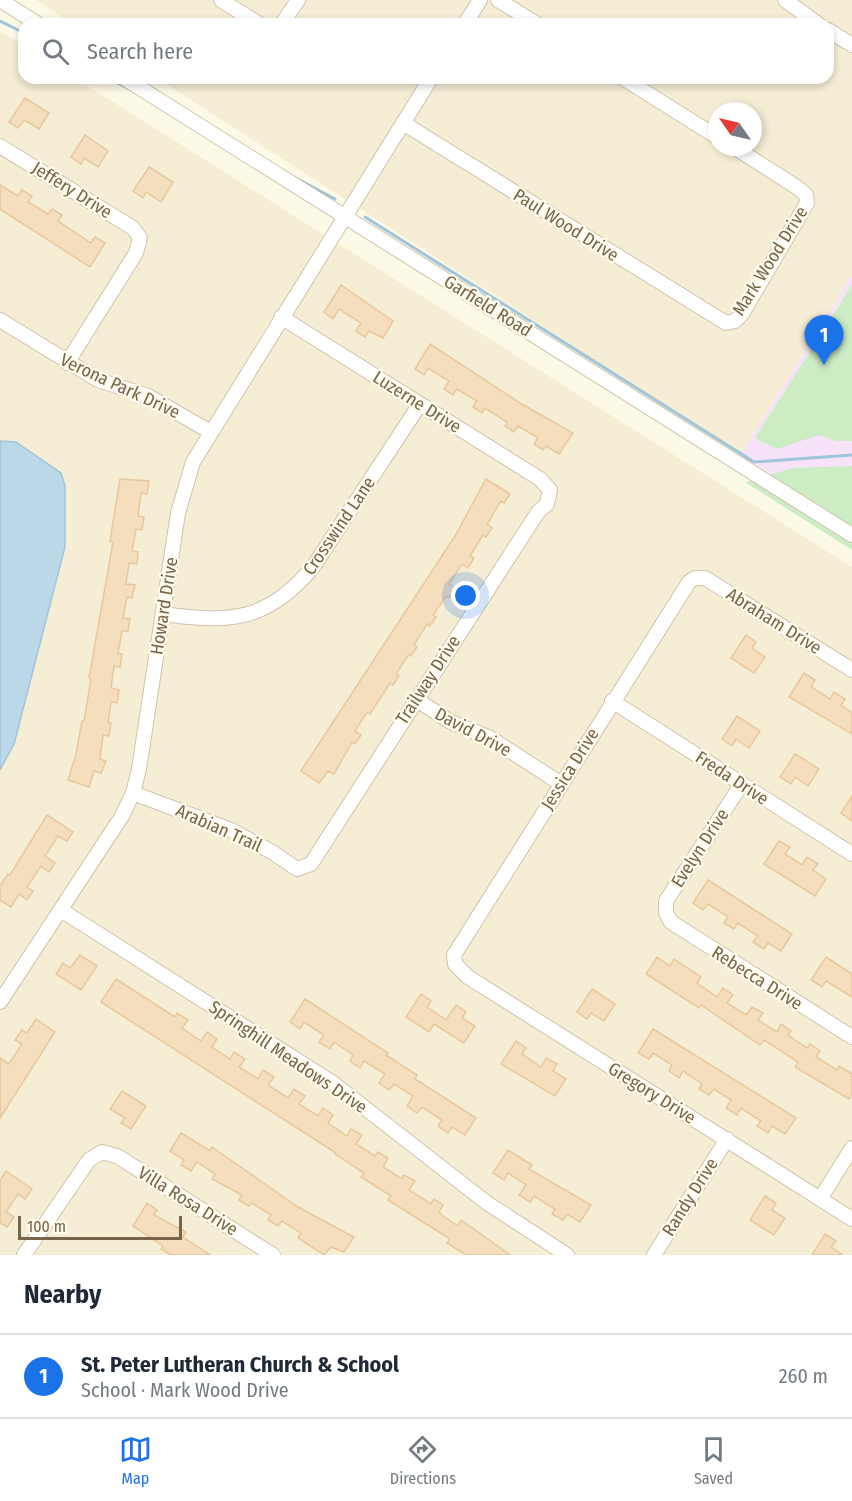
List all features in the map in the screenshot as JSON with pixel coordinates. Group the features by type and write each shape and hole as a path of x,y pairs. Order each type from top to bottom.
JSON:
{"street":[{"path":"0,0 28,18"},
{"path":"221,0 250,18"},
{"path":"286,18 298,0"},
{"path":"469,18 480,0"},
{"path":"498,0 527,18"},
{"path":"785,0 810,18"},
{"path":"834,34 852,45"},
{"name":"Garfield Road","path":"134,84 852,535"},
{"name":"Howard Drive","path":"0,1002 114,828 133,793 139,769 182,494 193,462 209,431 427,84"},
{"path":"633,84 708,131"},
{"name":"Paul Wood Drive","path":"403,123 715,319 730,323"},
{"name":"Jeffery Drive","path":"0,146 133,228 141,238 136,253 67,363"},
{"name":"Mark Wood Drive","path":"730,323 742,314 804,213 807,199 798,188 748,156"},
{"name":"Luzerne Drive","path":"281,317 540,479 550,490"},
{"name":"Verona Park Drive","path":"0,320 98,380 148,396 209,431"},
{"name":"Crosswind Lane","path":"163,614 207,620 237,618 255,614 275,604 296,588 314,567 420,405"},
{"name":"Trailway Drive","path":"303,868 311,864 538,512 547,504 550,490"},
{"name":"Abraham Drive","path":"695,578 705,578 852,670"},
{"name":"Jessica Drive","path":"455,964 457,948 681,593 695,578"},
{"name":"David Drive","path":"416,699 449,721 490,738 561,783"},
{"name":"Freda Drive","path":"612,701 852,854"},
{"name":"Evelyn Drive","path":"666,913 666,901 741,785"},
{"name":"Arabian Trail","path":"133,793 231,830 272,852 290,866 303,868"},
{"name":"Springhill Meadows Drive","path":"61,910 333,1083 487,1203 567,1255"},
{"name":"Rebecca Drive","path":"666,913 671,922 697,940 852,1037"},
{"name":"Gregory Drive","path":"455,964 468,977 852,1219"},
{"name":"Randy Drive","path":"654,1255 727,1139"},
{"path":"820,1199 852,1148"},
{"name":"Villa Rosa Drive","path":"24,1255 88,1160 102,1152 117,1156 273,1255"}],"shaded area":[{"path":"36,0 852,0 852,276 741,454 166,84 834,84 834,18 64,18"},
{"path":"0,31 18,42 18,84 85,84 852,567 852,1255 0,1255"},
{"path":"852,276 852,526 741,454"}],"green space":[{"path":"852,285 852,441 836,441 819,435 777,449 755,438"},
{"path":"852,466 852,550 745,482 793,468"}],"water":[{"path":"0,441 16,442 61,473 65,486 65,547 14,744 0,770"}],"building":[{"path":"25,98 49,113 39,129 24,120 18,128 9,122"},
{"path":"85,135 108,151 98,167 84,158 81,164 71,157"},
{"path":"149,167 173,182 161,202 146,192 143,198 133,191"},
{"path":"0,185 18,196 22,190 32,196 28,202 48,214 52,209 62,215 58,221 91,243 95,237 105,243 90,267 0,209"},
{"path":"341,285 393,321 383,338 369,331 365,337 356,331 361,323 339,309 333,319 324,312"},
{"path":"430,344 520,403 573,433 559,454 546,446 543,450 534,444 538,438 518,426 514,432 505,426 507,422 485,408 482,413 473,407 477,401 457,389 453,395 444,389 449,381 428,368 424,375 415,369"},
{"path":"120,479 149,481 147,494 141,493 138,516 144,517 142,530 136,529 132,551 138,552 137,564 129,563 126,584 135,585 132,598 127,597 123,618 130,619 128,631 122,631 118,653 122,654 120,667 114,666 111,688 119,690 117,703 111,702 109,736 103,735 100,759 106,761 101,773 94,771 89,787 68,780 82,721 84,721 91,679 89,678 113,542 110,541"},
{"path":"486,479 510,494 504,503 501,501 487,524 492,528 486,537 483,535 470,556 474,558 468,568 462,564 449,584 455,588 449,598 446,596 433,615 436,617 430,626 427,624 414,645 417,647 411,656 409,654 396,674 399,676 393,685 390,683 370,714 367,712 355,731 361,735 355,744 352,742 334,774 328,771 319,783 301,771 455,536"},
{"path":"746,635 756,642 752,648 765,657 754,673 731,658"},
{"path":"804,673 815,680 811,687 830,699 834,692 845,699 841,705 852,713 852,734 789,697"},
{"path":"737,716 760,731 749,748 736,739 732,746 722,739"},
{"path":"795,754 819,769 808,786 795,777 791,784 780,777"},
{"path":"852,796 852,821 841,813"},
{"path":"47,815 73,832 67,841 58,836 45,856 55,863 49,872 41,866 27,887 33,891 27,900 19,894 11,907 0,900 0,886 8,874 10,875"},
{"path":"779,841 790,847 785,854 802,865 807,857 818,864 813,870 826,879 815,896 764,864"},
{"path":"708,880 792,934 781,951 768,943 764,949 753,942 758,936 738,923 734,929 724,923 728,917 708,904 703,910 693,903"},
{"path":"80,955 97,966 81,990 56,974 63,963 70,968"},
{"path":"657,957 670,966 674,959 701,977 697,983 717,997 723,988 733,995 727,1003 746,1015 752,1007 763,1013 758,1020 777,1032 781,1024 791,1031 788,1035 807,1048 810,1044 820,1051 816,1057 837,1070 839,1066 852,1074 852,1094 849,1099 795,1067 798,1062 764,1040 760,1045 701,1005 699,1008 646,974"},
{"path":"826,957 852,974 852,997 826,981 822,987 811,980"},
{"path":"116,979 175,1017 177,1013 188,1020 182,1028 201,1041 207,1032 217,1039 212,1047 230,1059 234,1052 245,1059 239,1067 258,1079 263,1070 274,1077 268,1085 288,1098 294,1089 305,1096 299,1104 318,1116 323,1108 333,1115 328,1123 347,1136 351,1129 362,1135 356,1144 375,1156 378,1152 388,1158 383,1167 402,1179 404,1175 415,1181 409,1190 431,1204 434,1199 443,1205 439,1212 443,1216 458,1226 461,1220 510,1255 466,1255 447,1243 450,1239 388,1200 391,1196 361,1177 364,1173 336,1153 101,1002"},
{"path":"592,989 615,1004 604,1021 591,1013 587,1019 577,1012"},
{"path":"421,994 431,1001 427,1007 446,1020 456,1005 466,1012 462,1018 475,1026 464,1043 434,1024 429,1032 406,1017"},
{"path":"305,999 388,1053 386,1055 417,1075 415,1079 476,1118 465,1135 452,1127 448,1133 438,1126 442,1120 422,1107 417,1113 407,1106 413,1096 394,1084 389,1090 379,1083 385,1074 364,1061 360,1068 350,1061 353,1055 334,1042 330,1049 319,1042 324,1035 304,1022 300,1029 290,1022"},
{"path":"36,1019 55,1032 0,1118 0,1058 9,1064 22,1044 15,1040 22,1030 27,1033"},
{"path":"653,1029 796,1118 785,1134 772,1126 768,1133 757,1126 761,1121 741,1108 737,1115 726,1108 731,1100 714,1089 709,1095 699,1089 702,1084 683,1071 679,1078 669,1071 672,1065 653,1053 649,1059 638,1053"},
{"path":"516,1041 526,1048 522,1054 541,1067 546,1058 557,1064 553,1071 566,1079 555,1096 501,1064"},
{"path":"122,1091 146,1106 131,1129 121,1123 125,1118 110,1109"},
{"path":"181,1133 210,1151 212,1147 298,1207 354,1237 344,1252 331,1247 324,1255 298,1238 301,1233 282,1221 278,1226 268,1220 271,1215 252,1203 249,1206 239,1200 242,1195 212,1179 215,1174 197,1162 191,1171 181,1165 184,1160 170,1151"},
{"path":"508,1150 532,1165 529,1169 591,1205 580,1222 567,1214 563,1220 552,1214 555,1209 534,1196 530,1202 519,1195 526,1185 508,1173 504,1180 493,1173"},
{"path":"6,1171 32,1189 25,1199 18,1194 6,1212 14,1217 7,1227 0,1223 0,1180"},
{"path":"765,1196 776,1203 772,1210 785,1218 774,1235 750,1220"},
{"path":"147,1203 157,1210 154,1215 186,1232 183,1237 210,1255 171,1255 161,1249 163,1246 133,1226"},
{"path":"825,1234 836,1241 831,1247 843,1255 812,1255"}],"waterway":[{"path":"0,21 18,30"},
{"path":"120,84 133,91"},
{"path":"292,176 335,199"},
{"path":"365,217 754,462 852,455"}],"place":[{"name":"St. Peter Lutheran Church & School","path":"824,365"}]}
